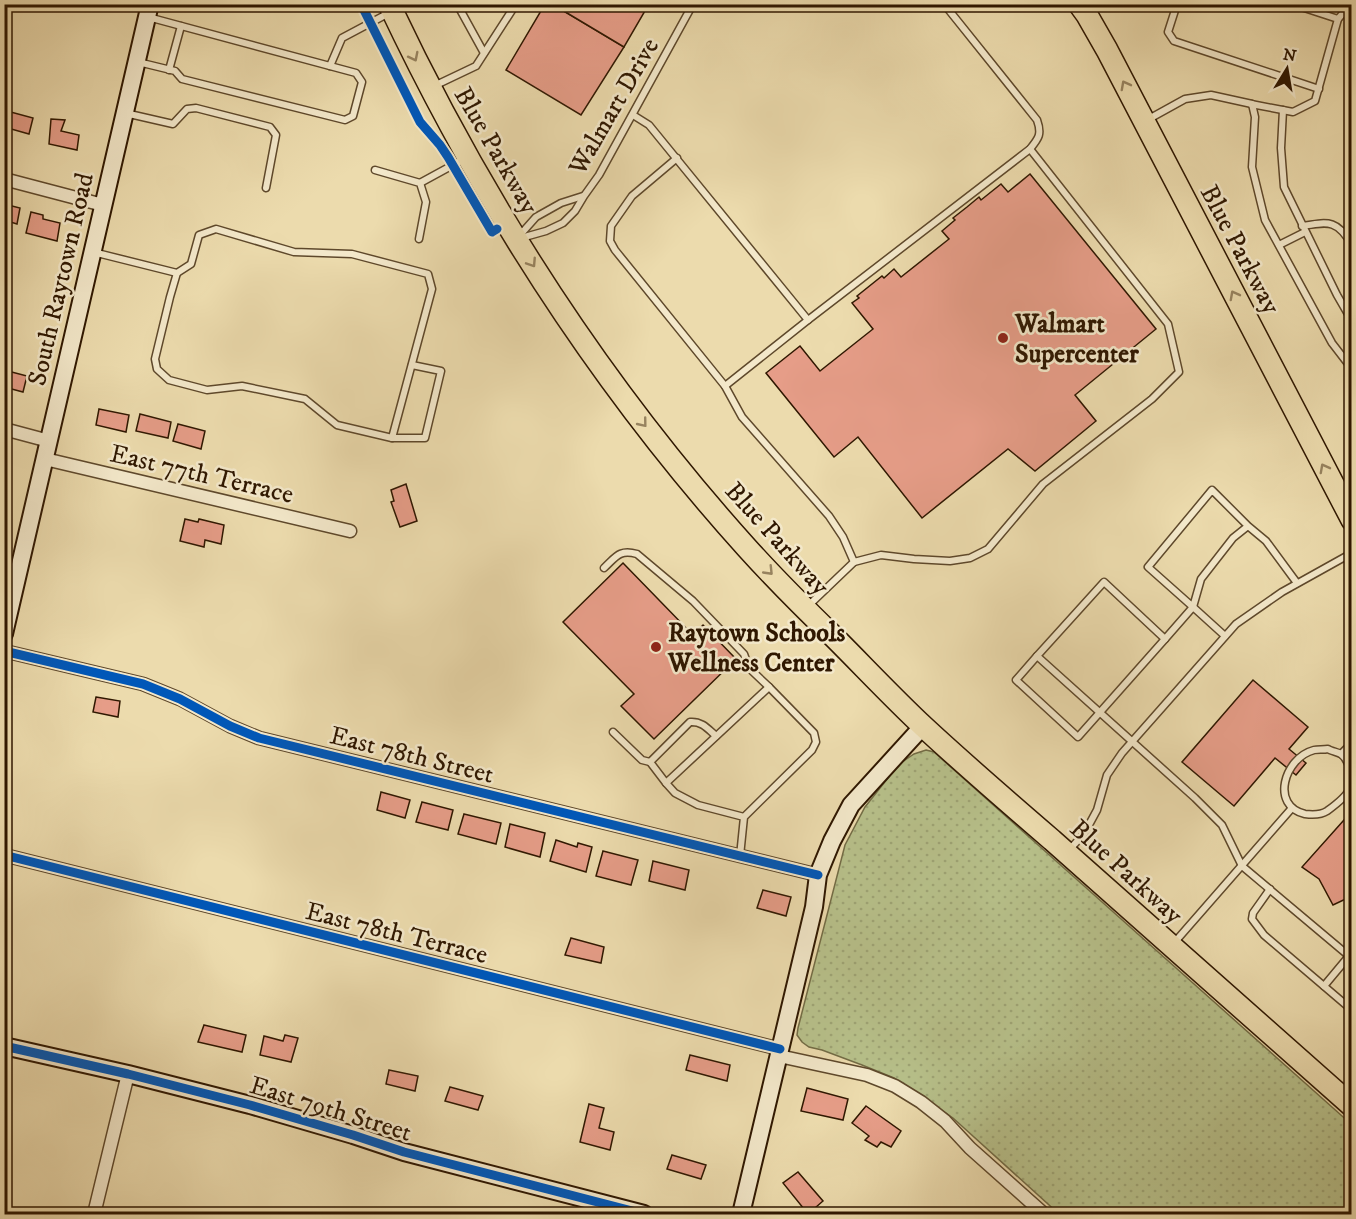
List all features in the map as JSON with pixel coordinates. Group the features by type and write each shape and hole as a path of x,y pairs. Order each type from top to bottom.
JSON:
{"highway":[{"name":"Blue Parkway","path":"1079,4 1107,50 1350,512"},
{"name":"Blue Parkway","path":"391,8 467,157 516,240 627,402 682,472 747,548 923,726 1352,1106"}],"street":[{"name":"South Raytown Road","path":"4,634 148,11"},
{"path":"4,179 104,205"},
{"path":"4,429 49,441"},
{"name":"East 77th Terrace","path":"45,459 350,531"},
{"name":"East 78th Street","path":"4,651 143,684 180,699 230,726 259,738 818,875"},
{"path":"741,1215 814,907 818,875 832,840 852,805 923,726"},
{"name":"East 78th Terrace","path":"4,855 867,1075 895,1086 945,1120 970,1148 1044,1215"},
{"name":"East 79th Street","path":"4,1046 250,1105 404,1152 644,1215"},
{"path":"94,1215 128,1074"}],"lane":[{"path":"457,4 484,53"},
{"path":"430,88 476,66 516,4"},
{"name":"Walmart Drive","path":"516,240 546,231 562,223 575,211 600,175 693,4"},
{"path":"725,386 1030,149 1038,138 1040,129 1037,120 944,4"},
{"path":"1177,4 1168,32 1174,41 1319,89"},
{"path":"1292,4 1338,20"},
{"path":"1144,122 1185,99 1211,95 1293,112 1315,101 1338,20 1352,4"},
{"path":"330,66 342,38 391,8"},
{"path":"136,62 175,71 182,79 345,120 353,116 362,82 356,73 181,26 148,11"},
{"path":"169,70 181,26"},
{"path":"1250,104 1252,104 1255,117 1252,167 1265,220 1332,343 1352,369"},
{"path":"125,113 173,124 187,109 196,108 270,127 276,135 266,188"},
{"path":"1282,110 1281,148 1284,187 1304,229 1348,308 1352,321"},
{"path":"633,115 649,125 808,320"},
{"path":"805,609 854,562 881,555 950,561 970,558 988,549 1043,484 1152,399 1179,372 1168,324 1030,149"},
{"path":"375,170 420,183 467,157"},
{"path":"677,158 632,196 611,226 610,242 725,386 742,417 829,516 843,537 854,562"},
{"path":"419,239 426,202 420,183"},
{"name":"Walmart Drive","path":"516,240 536,217 561,202 584,196"},
{"path":"1279,245 1304,229 1324,223 1337,226 1352,245"},
{"path":"392,438 432,289 428,274 352,254 294,252 216,229 199,236 191,264 177,273 155,359 157,369 169,380 207,390 242,386 305,399 337,425 392,438 425,438 441,371 412,365"},
{"path":"93,251 177,273"},
{"path":"1225,636 1148,567 1212,490 1266,541 1297,583"},
{"path":"1165,639 1104,582 1016,680 1078,737 1165,639 1193,607 1201,579 1233,538 1248,526"},
{"path":"604,568 620,553 628,551 637,554 693,601 744,654 749,668 814,733 816,742 812,750 744,817 740,856"},
{"path":"1066,853 1084,834 1097,810 1107,775 1122,753 1236,624 1282,592 1352,553"},
{"path":"1037,656 1222,825 1242,866 1351,955 1324,986"},
{"path":"666,783 769,687"},
{"path":"650,762 690,722 702,723 716,736"},
{"path":"613,732 642,760 650,762 675,793 698,805 744,817"},
{"path":"1341,754 1352,743"},
{"path":"1315,750 1328,750 1341,754 1349,769 1350,788 1335,806 1323,813 1311,815 1292,808 1285,789 1285,778 1290,767 1300,757 1315,750"},
{"path":"1172,946 1292,808"},
{"path":"1270,889 1252,913 1252,919 1264,935 1352,1010"}],"green space":[{"path":"926,750 934,752 1351,1124 1351,1214 1059,1214 953,1118 894,1078 809,1047 802,1042 797,1035 798,1028 845,845 865,807 899,764 914,754"}],"building":[{"path":"545,4 552,4 624,47 581,115 506,70"},
{"path":"552,4 649,4 624,47"},
{"path":"7,111 33,118 29,134 4,127"},
{"path":"51,119 65,120 61,131 79,135 77,150 49,144"},
{"name":"Walmart Supercenter","path":"1030,174 1156,329 1075,395 1096,421 1035,471 1008,449 922,518 858,437 834,457 766,373 800,346 820,371 873,329 852,303 859,298 857,296 894,269 901,277 949,239 942,231 955,220 953,218 979,197 981,200 1001,184 1008,192"},
{"path":"4,204 20,208 17,224 4,220"},
{"path":"31,212 43,215 43,219 60,223 57,241 26,233"},
{"path":"4,370 27,376 23,392 4,387"},
{"path":"99,409 129,415 126,432 96,425"},
{"path":"140,414 171,422 168,438 136,431"},
{"path":"178,424 205,431 201,449 173,441"},
{"path":"406,484 417,521 400,527 391,502 394,501 391,490"},
{"path":"185,519 198,522 199,519 224,525 221,544 205,540 204,547 180,541"},
{"name":"Raytown Schools Wellness Center","path":"623,563 693,635 703,625 736,659 654,739 621,706 634,694 563,622"},
{"path":"1253,680 1308,727 1289,749 1306,763 1296,775 1275,758 1234,806 1182,762"},
{"path":"96,697 120,701 118,717 93,712"},
{"path":"381,792 410,800 405,818 377,810"},
{"path":"422,802 453,810 448,830 416,822"},
{"path":"1352,811 1352,896 1333,905 1319,879 1302,867"},
{"path":"464,814 501,823 496,844 458,834"},
{"path":"510,824 545,833 540,857 505,847"},
{"path":"556,840 577,847 578,843 592,847 586,872 550,861"},
{"path":"603,851 638,860 631,885 596,876"},
{"path":"653,861 689,870 685,890 649,881"},
{"path":"763,890 791,897 786,916 757,908"},
{"path":"571,938 604,947 601,963 565,955"},
{"path":"204,1025 246,1035 242,1052 198,1042"},
{"path":"285,1035 298,1038 291,1062 260,1055 264,1036 283,1041"},
{"path":"690,1055 730,1065 727,1081 686,1070"},
{"path":"389,1070 418,1076 415,1091 386,1084"},
{"path":"450,1087 483,1096 478,1110 445,1101"},
{"path":"807,1088 848,1099 843,1120 801,1111"},
{"path":"589,1104 604,1108 599,1128 614,1132 610,1150 580,1142"},
{"path":"866,1106 901,1131 891,1147 881,1142 877,1147 865,1140 869,1136 852,1123"},
{"path":"672,1155 706,1165 701,1179 667,1169"},
{"path":"798,1172 823,1201 808,1214 783,1183"}],"cycle path":[{"path":"361,4 420,122 448,157 492,232 497,229"},
{"path":"4,651 143,684 180,699 230,726 259,738 818,875"},
{"path":"4,855 780,1049"},
{"path":"4,1046 250,1105 404,1152 644,1214"}],"place":[{"name":"Walmart Supercenter","path":"1003,338"},
{"name":"Raytown Schools Wellness Center","path":"656,647"}]}
